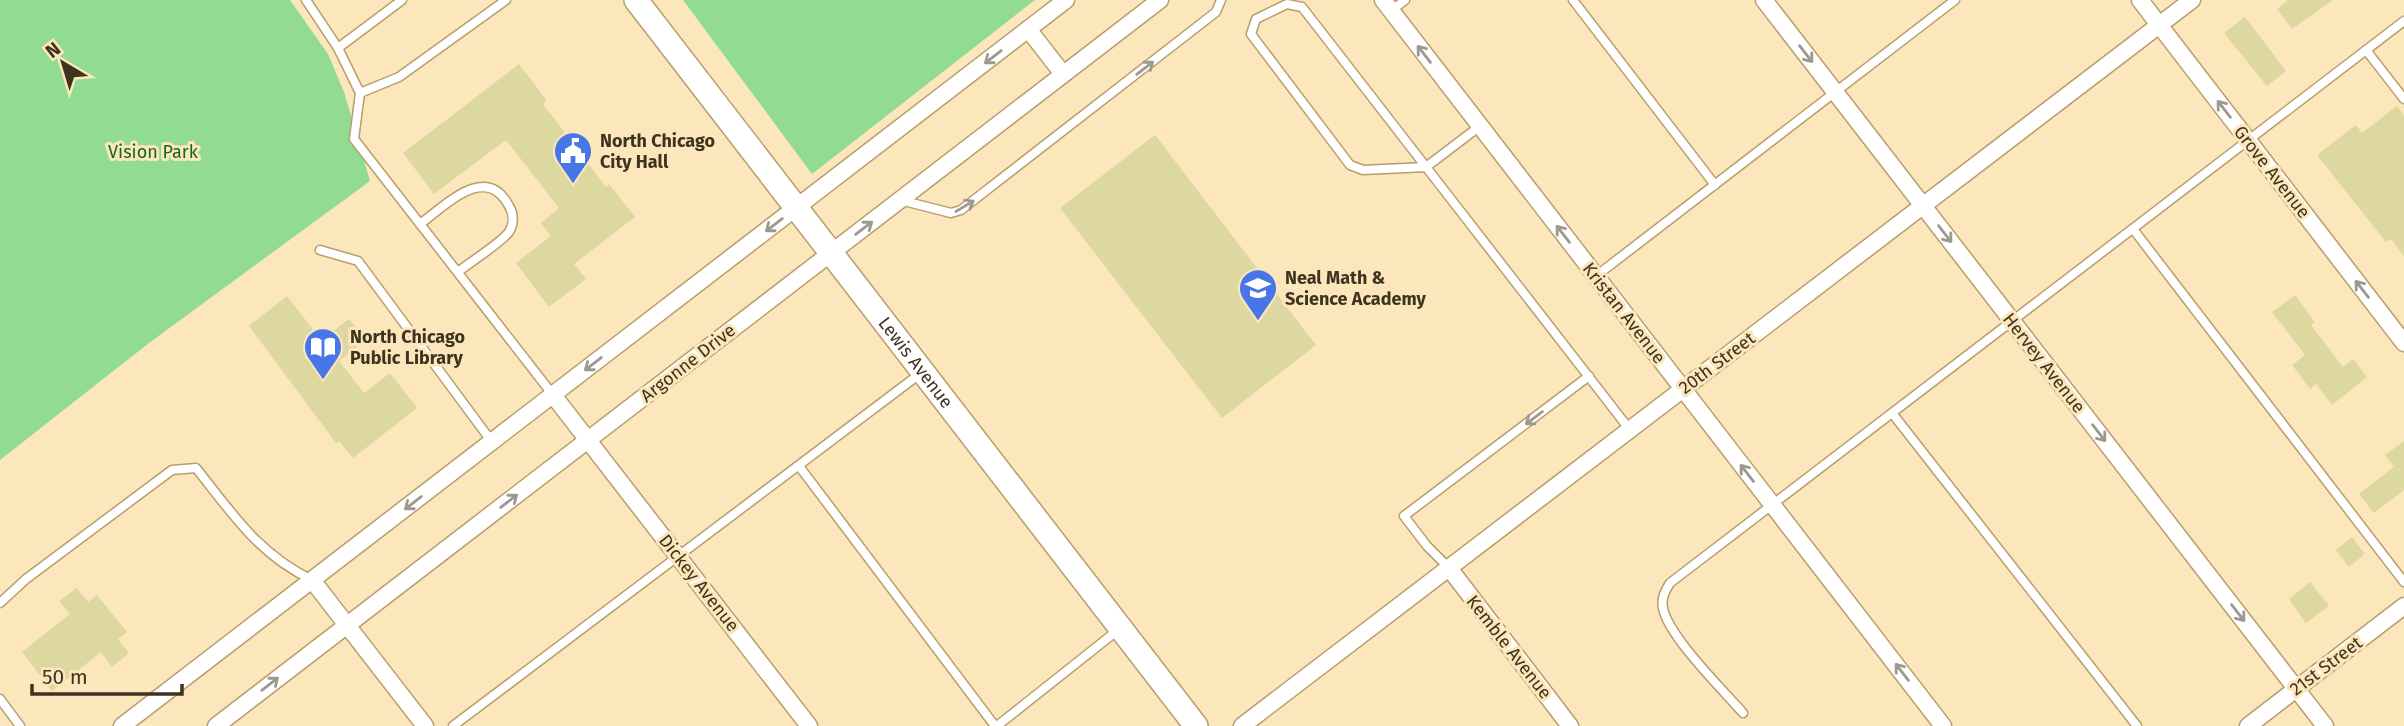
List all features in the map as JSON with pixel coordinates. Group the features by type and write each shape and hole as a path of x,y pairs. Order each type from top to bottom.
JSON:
{"main road":[{"name":"Lewis Avenue","path":"636,0 1196,726"}],"street":[{"path":"122,726 1066,0"},
{"name":"Argonne Drive","path":"216,726 1160,0"},
{"name":"Hervey Avenue","path":"1764,0 2325,726"},
{"name":"Grove Avenue","path":"2140,0 2404,343"},
{"name":"20th Street","path":"1242,726 2192,0"},
{"name":"Kristan Avenue","path":"1387,6 1943,726"},
{"path":"1028,29 1063,74"},
{"name":"Dickey Avenue","path":"553,395 809,726"},
{"name":"Kemble Avenue","path":"1449,568 1570,726"},
{"path":"312,580 425,726"},
{"name":"21st Street","path":"2248,726 2404,607"}],"lane":[{"path":"306,0 338,48 360,93 354,139 553,395"},
{"path":"338,48 402,0"},
{"path":"360,93 399,77 506,0"},
{"path":"900,200 951,213 961,211 1216,12 1221,0"},
{"path":"1387,6 1405,0"},
{"path":"1573,0 1715,185"},
{"path":"1596,276 1954,0"},
{"path":"1480,126 1426,167 1363,170 1350,165 1251,34 1256,19 1287,4 1302,7 1426,167 1589,376 1630,430"},
{"path":"1743,713 1679,638 1663,609 1662,596 1670,583 2404,21"},
{"path":"2366,50 2404,99"},
{"path":"420,224 468,189 481,186 495,190 506,200 512,211 513,224 508,233 457,272"},
{"path":"2133,229 2404,582"},
{"path":"320,250 358,261 492,442"},
{"path":"453,726 923,372"},
{"path":"1449,568 1427,546 1404,516 1589,376"},
{"path":"1892,413 2137,726"},
{"path":"799,466 996,726 1120,628"},
{"path":"0,603 26,579 172,470 195,468 256,543 289,569 312,580"},
{"path":"0,699 20,726"}],"green space":[{"name":"Vision Park","path":"0,0 290,0 328,54 344,92 370,181 149,343 0,460"},
{"path":"683,0 1035,0 812,174"}],"building":[{"path":"2288,0 2333,0 2292,29 2277,9"},
{"path":"2245,17 2286,71 2267,86 2224,33"},
{"name":"North Chicago City Hall","path":"519,64 547,101 543,104 606,187 609,184 635,217 574,264 586,279 549,307 516,263 551,236 541,223 559,208 506,140 434,194 403,153"},
{"path":"2397,106 2404,115 2404,256 2391,239 2386,242 2317,155 2356,125 2362,133"},
{"path":"1155,135 1316,345 1222,418 1060,208"},
{"path":"2295,295 2315,322 2311,325 2343,367 2353,359 2367,377 2332,405 2316,384 2310,389 2292,365 2305,355 2272,312"},
{"name":"North Chicago Public Library","path":"287,296 321,340 349,319 366,340 339,361 364,393 390,373 417,408 353,458 339,441 336,443 249,326"},
{"path":"2404,441 2404,490 2374,513 2359,494 2394,467 2385,455"},
{"path":"2352,537 2365,554 2349,567 2336,550"},
{"path":"2310,582 2329,606 2306,623 2289,599"},
{"path":"77,588 88,602 97,595 127,632 118,639 129,653 112,667 101,652 52,691 22,652 70,614 59,601"}],"place":[{"name":"North Chicago City Hall","path":"573,185"},
{"name":"Neal Math & Science Academy","path":"1258,322"},
{"name":"North Chicago Public Library","path":"323,381"}]}
